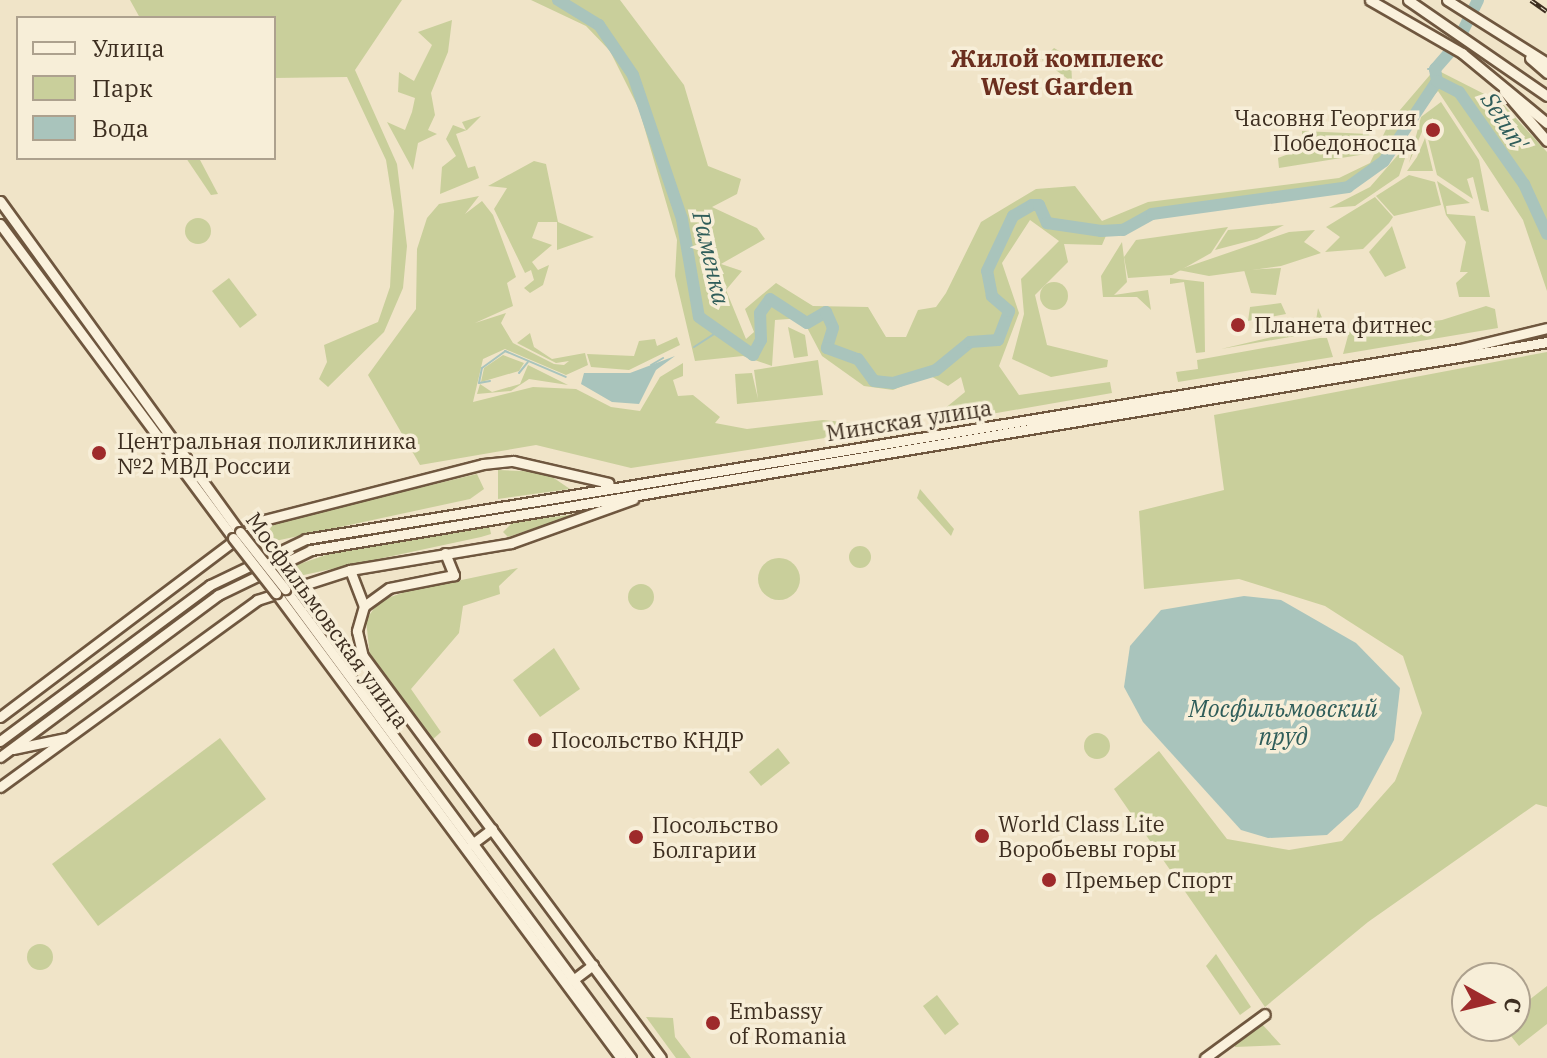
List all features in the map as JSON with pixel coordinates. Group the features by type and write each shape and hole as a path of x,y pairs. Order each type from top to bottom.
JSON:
{"main road":[{"path":"1370,0 1462,53 1547,123"},
{"path":"1408,0 1471,38 1547,96"},
{"path":"1450,2 1547,63"},
{"path":"1511,39 1547,73"},
{"path":"1486,70 1547,141"},
{"name":"Мосфильмовская улица","path":"0,201 237,535"},
{"name":"Мосфильмовская улица","path":"0,224 631,1058"},
{"name":"Минская улица","path":"0,740 210,585 277,549 337,531 1460,349 1547,328"},
{"name":"Минская улица","path":"0,757 218,595 282,560 341,543 1418,369 1547,342"},
{"path":"0,717 237,535 260,521 483,464 538,466 591,482 643,482"},
{"path":"0,787 280,591 350,570 511,543 648,493"},
{"path":"350,570 364,606 389,588 454,575 445,553"},
{"name":"Мосфильмовская улица","path":"280,591 621,1058"},
{"name":"Мосфильмовская улица","path":"364,606 357,631 363,656 661,1058"},
{"path":"10,750 68,737"},
{"path":"472,844 492,829"},
{"path":"573,980 593,965"},
{"path":"1205,1058 1265,1014"}],"green space":[{"path":"130,0 402,0 355,70 397,164 407,246 403,288 384,332 328,387 319,379 327,362 324,345 378,322 390,287 394,211 386,160 347,77 276,78 276,16 139,16"},
{"path":"531,0 620,0 684,85 708,166 741,179 737,194 712,207 757,228 765,239 721,264 742,271 726,290 746,339 754,332 745,309 776,283 813,306 868,307 886,337 906,337 918,310 936,307 946,293 981,222 1036,189 1075,186 1102,221 1148,202 1339,178 1370,163 1390,121 1399,131 1384,161 1348,187 1152,214 1108,231 1102,245 1064,244 1068,262 1035,295 1047,345 1108,360 1107,367 1051,377 1012,359 1024,314 1021,279 1059,241 1030,220 1002,263 1019,313 999,366 1019,395 1110,382 1112,393 951,421 943,410 965,392 961,377 948,386 929,375 893,390 864,386 822,356 802,318 775,320 772,366 743,356 695,361 675,276 677,240 639,109 610,51 586,26"},
{"path":"452,20 448,52 431,93 435,115 428,130 437,134 418,143 413,170 387,122 405,130 412,112 415,98 398,92 399,72 414,81 432,45 418,32"},
{"path":"1054,48 1071,58 1072,82 1042,60"},
{"path":"1435,69 1502,103 1547,152 1547,291 1523,220 1438,91 1410,122 1394,117"},
{"path":"1441,102 1479,160 1489,212 1481,210 1473,177 1467,179 1473,199 1437,175 1426,131 1428,124 1431,138 1438,138 1433,118 1426,122 1409,163 1421,117"},
{"path":"481,116 467,130 456,134 468,168 475,166 479,178 440,194 442,167 456,156 446,139 453,125 466,130 462,122"},
{"path":"1302,131 1369,134 1366,154 1279,168 1278,158 1302,149"},
{"path":"1425,138 1433,171 1407,171 1417,157"},
{"path":"1411,140 1399,176 1355,206 1329,208 1370,187"},
{"path":"187,160 200,160 218,194 211,195"},
{"path":"534,161 546,164 558,222 594,237 557,250 557,222 538,222 532,238 552,245 532,262 538,270 549,265 543,285 530,293 524,288 534,280 531,270 525,273 494,209 507,188 488,186"},
{"path":"1409,175 1435,182 1441,205 1394,216 1376,196"},
{"path":"1437,181 1470,203 1446,206 1447,214 1475,216 1490,297 1459,297 1456,283 1468,272 1460,272 1466,242 1446,215"},
{"path":"479,196 465,214 482,201 493,215 516,277 507,283 513,306 475,323 506,313 501,323 513,343 554,364 564,365 569,361 556,363 517,343 530,333 534,347 552,359 585,353 588,365 566,375 505,349 483,359 473,402 533,387 576,389 611,407 640,411 660,377 683,363 683,376 673,380 678,396 693,395 720,417 715,423 747,429 823,420 896,427 631,468 536,445 420,465 368,375 416,309 417,249 427,218 439,204"},
{"path":"1375,197 1393,217 1389,223 1363,249 1325,252 1340,237 1326,227"},
{"path":"198,218 207,222 211,231 207,240 198,244 189,240 185,231 189,222"},
{"path":"1284,225 1257,239 1215,250 1228,230"},
{"path":"1392,226 1406,268 1385,277 1369,252"},
{"path":"1228,227 1211,253 1172,275 1128,278 1124,257 1136,240"},
{"path":"1315,230 1304,242 1321,253 1281,266 1209,276 1178,270 1289,232"},
{"path":"1122,242 1127,282 1114,295 1148,290 1151,310 1137,297 1103,297 1101,276"},
{"path":"1281,268 1276,295 1251,293 1244,270"},
{"path":"229,278 257,315 240,328 212,291"},
{"path":"1170,278 1204,282 1205,352 1196,353 1184,282 1170,284"},
{"path":"1054,282 1064,286 1068,296 1064,306 1054,310 1044,306 1040,296 1044,286"},
{"path":"1281,303 1286,314 1248,321 1250,307"},
{"path":"1486,306 1495,309 1498,328 1343,354 1349,332 1442,320"},
{"path":"1318,308 1325,325 1307,334 1221,349 1315,327"},
{"path":"788,327 805,335 808,356 794,358"},
{"path":"677,337 680,345 629,370 591,367 587,354 634,356 639,341 655,339 657,346"},
{"path":"1327,338 1333,357 1178,382 1176,372 1198,369 1197,360"},
{"path":"1547,352 1547,807 1536,804 1368,922 1265,1007 1114,789 1159,751 1227,839 1289,850 1342,841 1395,781 1422,713 1403,656 1325,606 1239,579 1144,589 1139,511 1224,490 1214,415"},
{"path":"503,355 524,363 519,371 481,382 484,368"},
{"path":"818,360 823,395 737,404 735,374 752,373 758,399 754,370"},
{"path":"528,365 568,385 529,379 511,391 477,394 480,384 492,392 520,384"},
{"path":"498,470 545,472 570,489 498,499"},
{"path":"477,474 484,489 470,499 266,543 272,523"},
{"path":"920,489 954,529 951,536 917,498"},
{"path":"577,514 508,537 503,532 513,522"},
{"path":"489,524 491,534 481,537 299,576 285,569 352,546"},
{"path":"856,546 864,546 871,557 864,568 856,568 849,561 849,553"},
{"path":"779,558 794,564 800,579 794,594 779,600 764,594 758,579 764,564"},
{"path":"518,568 499,586 500,594 463,606 459,633 411,689 441,732 432,740 370,657 366,620 379,601 405,592"},
{"path":"641,584 651,587 654,597 651,607 641,610 631,607 628,597 631,587"},
{"path":"554,648 580,689 540,717 513,680"},
{"path":"1097,733 1106,737 1110,746 1106,755 1097,759 1088,755 1084,746 1088,737"},
{"path":"220,738 266,799 98,926 52,864"},
{"path":"778,748 790,763 761,786 749,772"},
{"path":"40,944 49,948 53,957 49,966 40,970 31,966 27,957 31,948"},
{"path":"1216,954 1251,1007 1240,1015 1206,966"},
{"path":"1547,986 1547,1024 1531,1037 1531,998"},
{"path":"937,995 959,1024 945,1035 923,1006"},
{"path":"646,1017 673,1018 675,1037 691,1058 676,1058"},
{"path":"1261,1023 1281,1045 1235,1047 1235,1044"}],"water":[{"path":"675,356 656,370 639,404 612,402 581,384 584,373 630,373"},
{"name":"Мосфильмовский пруд","path":"1244,596 1281,600 1356,643 1400,688 1394,740 1358,807 1327,835 1268,838 1241,830 1143,722 1124,687 1130,646 1161,610"}],"waterway":[{"name":"Раменка","path":"558,0 599,25 633,75 682,219 699,317 753,355 761,340 760,313 770,299 807,323 826,312 833,328 827,348 858,359 874,381 893,383 936,370 970,342 998,340 1009,311 992,296 987,271 1013,216 1032,205 1039,205 1047,223 1101,231 1123,230 1152,214 1348,187 1384,161 1437,81"},
{"name":"Setun'","path":"1478,0 1456,45 1435,69 1437,81 1459,92 1524,184 1547,234"},
{"name":"Setun'","path":"1428,69 1435,69"},
{"path":"694,347 717,332"},
{"path":"490,381 479,383 482,368 505,351 566,377"},
{"path":"651,365 663,358"},
{"path":"519,373 528,362"}],"railway":[{"path":"1531,0 1547,11"}],"place":[{"name":"Часовня Георгия Победоносца","path":"1433,130"},
{"name":"Планета фитнес","path":"1238,325"},
{"name":"Центральная поликлиника №2 МВД России","path":"99,453"},
{"name":"Посольство КНДР","path":"535,740"},
{"name":"World Class Lite Воробьевы горы","path":"982,836"},
{"name":"Посольство Болгарии","path":"636,837"},
{"name":"Премьер Спорт","path":"1049,880"},
{"name":"Embassy of Romania","path":"713,1023"}],"district":[{"name":"Жилой комплекс West Garden","path":"1057,73"}]}
